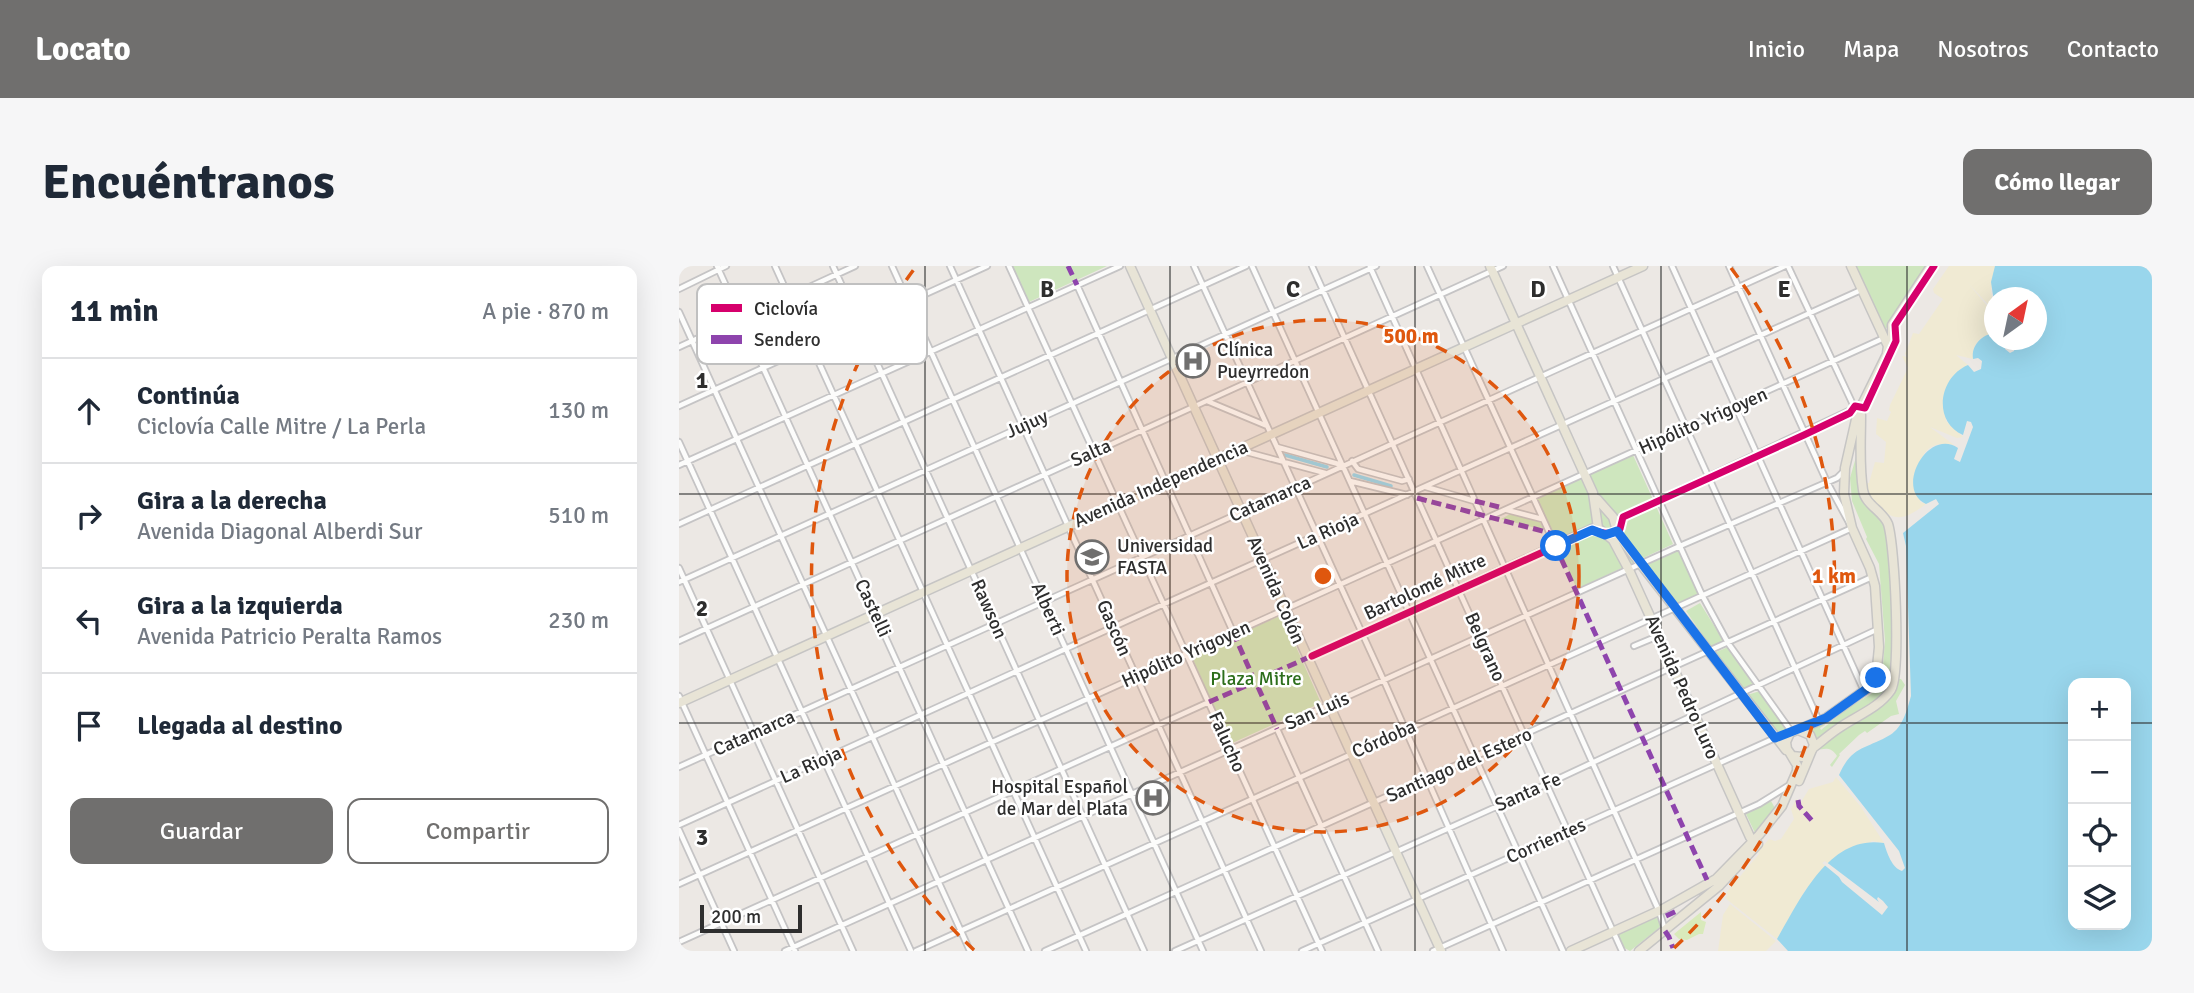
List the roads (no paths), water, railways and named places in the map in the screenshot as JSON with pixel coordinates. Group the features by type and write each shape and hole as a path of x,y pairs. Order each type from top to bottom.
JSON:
{"main road":[{"name":"Avenida Colón","path":"1130,266 1438,950"},
{"name":"Avenida Independencia","path":"680,700 778,659 1238,450 1270,430 1319,413 1643,266"},
{"path":"1851,266 1884,338 1888,349 1886,356"},
{"path":"1864,692 1876,678 1879,629 1873,577 1852,528 1844,494 1845,468 1856,411 1893,341 1892,325 1931,266"},
{"path":"1491,268 1593,493 1599,526"},
{"path":"1789,753 1802,757 1882,700 1895,680 1895,582 1891,541 1886,520 1863,494 1861,416 1856,411"},
{"path":"1849,447 1854,445 1860,448"},
{"path":"1571,951 1659,911 1709,884 1755,844 1779,810 1798,767 1641,564 1621,545 1614,519 1593,493"},
{"path":"1599,526 1603,514 1614,519"},
{"path":"1599,526 1612,530 1614,519"},
{"name":"Avenida Pedro Luro","path":"1599,526 1621,545 1658,636 1755,844"},
{"name":"Corrientes","path":"1775,738 1819,722 1864,692"},
{"path":"1639,951 1719,886 1789,803 1813,749 1814,740 1810,735 1793,732 1786,742 1789,753"}],"street":[{"path":"679,289 726,266"},
{"path":"775,266 783,284"},
{"name":"Rawson","path":"833,266 842,284"},
{"path":"815,284 855,266"},
{"name":"Alberti","path":"892,266 900,284"},
{"name":"Gascón","path":"950,266 1261,951"},
{"path":"927,293 987,266"},
{"name":"Falucho","path":"1009,266 1322,951"},
{"path":"927,352 1120,266"},
{"path":"1194,266 1384,681 1503,951"},
{"path":"679,524 1247,266"},
{"path":"1252,266 1563,951"},
{"name":"Belgrano","path":"1312,266 1622,951"},
{"path":"1427,266 1555,545"},
{"name":"Salta","path":"679,641 1440,295 1491,268 1503,266"},
{"path":"1553,266 1702,595 1728,643 1793,732"},
{"path":"1613,266 1819,722"},
{"path":"1672,266 1864,692"},
{"path":"1729,266 1827,482 1852,528"},
{"path":"1614,519 1856,411 1786,266"},
{"name":"Catamarca","path":"679,767 1786,266"},
{"path":"1372,267 1637,860 1665,931"},
{"name":"Jujuy","path":"682,581 1372,267"},
{"name":"Castelli","path":"718,268 725,284"},
{"path":"1077,285 1233,632"},
{"name":"La Rioja","path":"679,827 1164,604 1862,290"},
{"path":"679,312 697,352"},
{"path":"1884,338 1892,325"},
{"name":"Hipólito Yrigoyen","path":"679,884 1884,338"},
{"path":"679,347 697,339"},
{"name":"Alberti","path":"927,344 1203,951"},
{"path":"702,364 970,951"},
{"name":"Castelli","path":"761,364 1028,951"},
{"path":"679,406 772,364"},
{"path":"820,364 1086,951"},
{"name":"Rawson","path":"878,364 1145,951"},
{"path":"679,465 902,364"},
{"path":"1207,401 1270,430"},
{"path":"679,442 911,951"},
{"path":"1277,447 1342,465"},
{"path":"1238,450 1326,473"},
{"path":"1352,461 1358,469 1402,481 1409,479"},
{"name":"San Luis","path":"785,951 1827,482 1839,476 1845,468"},
{"path":"1349,481 1408,495"},
{"path":"1426,487 1475,501"},
{"path":"1507,510 1543,519"},
{"name":"Bartolomé Mitre","path":"1307,658 1599,526"},
{"name":"Córdoba","path":"916,951 1852,528"},
{"path":"679,568 682,581 853,951"},
{"name":"Santiago del Estero","path":"1045,951 1873,577"},
{"name":"Santa Fe","path":"1175,951 1593,763 1879,629"},
{"path":"1634,646 1658,636"},
{"path":"680,700 794,949"},
{"path":"679,942 1209,702"},
{"path":"1277,729 1378,951"},
{"name":"Corrientes","path":"1302,951 1775,738"},
{"path":"1438,950 1773,797 1794,781"},
{"path":"1773,797 1779,810"},
{"path":"679,827 734,951"}],"water":[{"path":"1995,266 2152,266 2152,951 1788,951 1777,939 1806,889 1832,859 1847,849 1865,843 1884,843 1895,867 1902,871 1905,868 1899,851 1839,775 1855,753 1882,740 1898,728 1911,696 1906,546 1903,533 1939,504 1936,499 1926,504 1917,496 1913,486 1914,474 1926,453 1936,446 1947,444 1958,448 1954,459 1960,462 1973,427 1971,422 1967,421 1963,435 1947,420 1943,410 1945,389 1958,371 1968,365 1974,372 1981,369 1982,361 1973,359 1973,354 1976,345 1984,337 1984,350 2006,350 2010,353 2014,350 2047,350 2047,287 1992,287"}],"waterway":[{"path":"1285,455 1327,467"},
{"path":"1354,475 1391,486"}],"place":[{"name":"Clínica Pueyrredon","path":"1193,361"},
{"name":"Universidad FASTA","path":"1092,557"},
{"name":"Hospital Español de Mar del Plata","path":"1153,798"}],"park label":[{"name":"Plaza Mitre","path":"1256,679"}]}
